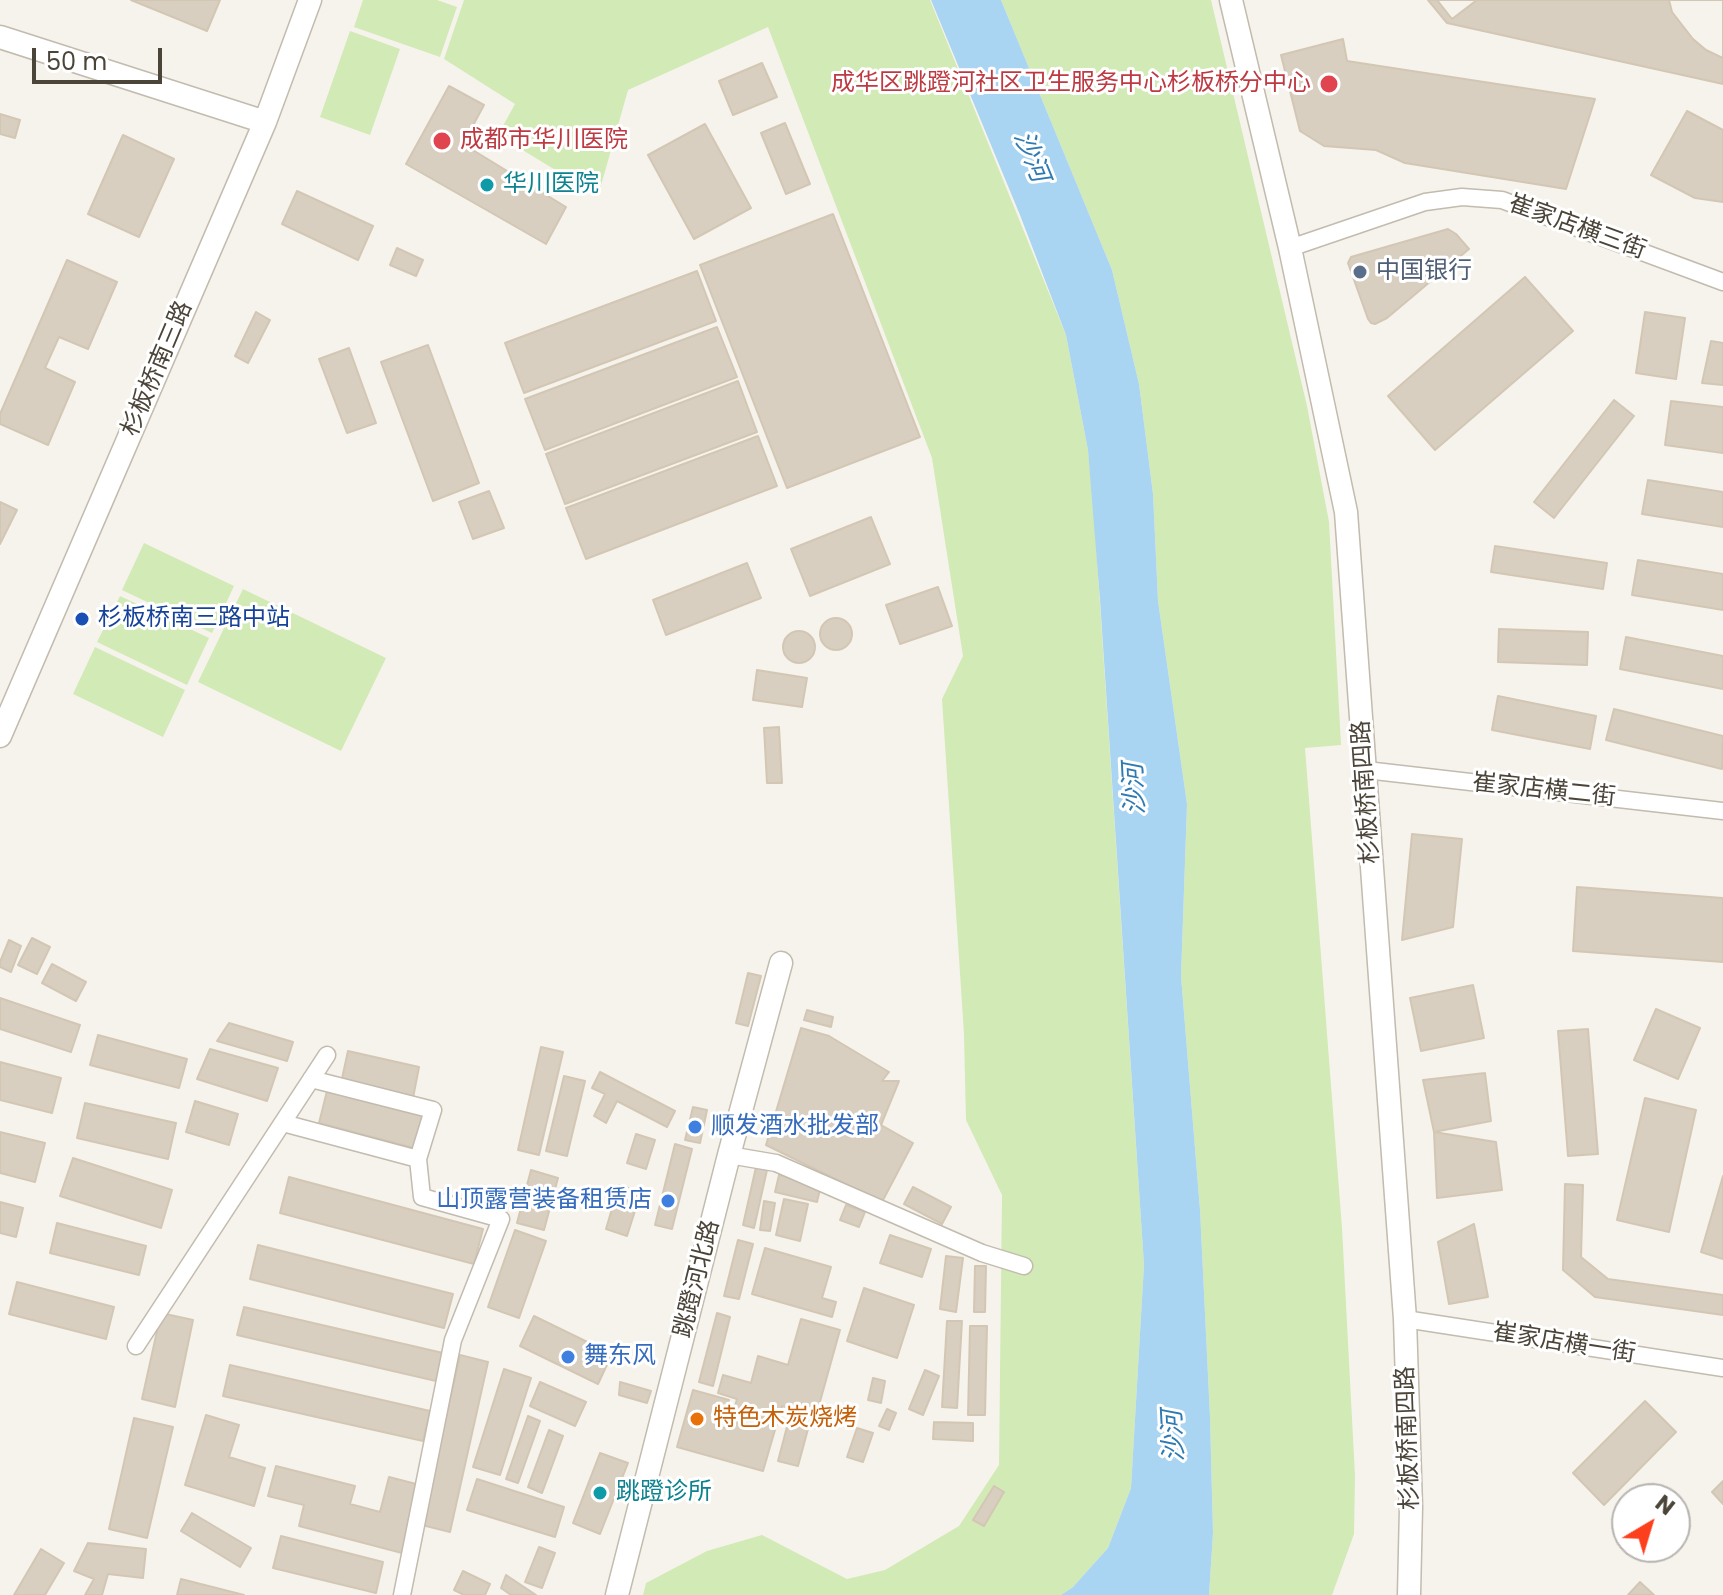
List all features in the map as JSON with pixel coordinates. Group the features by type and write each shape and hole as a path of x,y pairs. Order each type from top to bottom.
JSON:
{"street":[{"name":"杉板桥南三路","path":"0,736 265,122 310,0"},
{"name":"杉板桥南四路","path":"1231,0 1290,248 1346,512 1405,1319 1411,1507 1409,1595"},
{"path":"0,37 265,122"},
{"name":"崔家店横三街","path":"1290,248 1425,202 1462,197 1502,200 1723,282"},
{"name":"崔家店横二街","path":"1366,770 1723,811"},
{"name":"跳蹬河北路","path":"617,1595 781,963"},
{"path":"136,1346 327,1055"},
{"path":"311,1079 433,1110 418,1159 422,1197 501,1219 453,1340 402,1595"},
{"path":"283,1123 418,1159"},
{"path":"729,1155 776,1163 982,1253 1024,1266"},
{"name":"崔家店横一街","path":"1405,1319 1723,1368"}],"green space":[{"path":"363,0 437,0 457,7 440,57 354,27"},
{"path":"464,0 930,0 1066,335 1088,450 1093,499 1144,1265 1131,1488 1108,1548 1073,1587 1061,1595 643,1595 646,1583 707,1551 762,1535 847,1579 885,1570 959,1526 999,1465 1002,1195 966,1120 964,1034 942,699 963,656 932,458 768,27 628,90 598,196 498,135 515,104 444,59"},
{"path":"1001,0 1211,0 1307,406 1329,522 1341,745 1305,748 1342,1228 1355,1476 1354,1534 1332,1595 1209,1595 1213,1533 1210,1417 1200,1210 1181,976 1187,804 1158,601 1153,494 1139,384 1112,270"},
{"path":"350,31 400,49 370,135 320,117"},
{"path":"144,543 234,586 212,633 122,590"},
{"path":"243,589 386,658 341,751 198,682"},
{"path":"120,596 209,638 187,685 97,642"},
{"path":"95,647 185,690 163,737 73,694"}],"water":[{"name":"沙河","path":"931,0 1001,0 1112,270 1139,384 1153,494 1158,601 1187,804 1181,976 1200,1210 1210,1417 1213,1533 1209,1595 1061,1595 1073,1587 1108,1548 1131,1488 1144,1265 1088,450 1066,335"}],"building":[{"path":"131,0 220,0 207,31"},
{"path":"1428,0 1723,0 1723,84 1447,23"},
{"path":"1437,0 1477,0 1452,19"},
{"path":"1669,0 1723,0 1723,58 1693,39 1672,12"},
{"path":"1343,39 1347,61 1595,99 1566,189 1405,163 1376,150 1324,146 1300,131 1281,55"},
{"path":"762,63 777,97 733,115 719,81"},
{"name":"华川医院","path":"449,86 484,105 463,144 566,207 546,244 406,164"},
{"path":"1687,111 1723,130 1723,202 1695,198 1651,175"},
{"path":"0,114 20,120 15,138 0,134"},
{"path":"785,123 810,184 786,194 761,133"},
{"path":"705,124 751,208 694,239 648,155"},
{"path":"123,135 174,159 139,237 88,214"},
{"path":"297,191 373,226 358,260 282,224"},
{"path":"833,214 920,437 787,488 700,265"},
{"path":"1448,229 1469,249 1387,318 1371,323 1348,263 1351,257"},
{"path":"397,248 423,260 416,276 390,265"},
{"path":"67,260 117,282 88,349 59,337 45,368 75,382 48,445 0,424 0,414"},
{"path":"697,271 716,321 524,393 505,343"},
{"path":"1525,277 1573,331 1435,450 1388,396"},
{"path":"256,312 270,320 248,363 235,356"},
{"path":"1645,312 1685,318 1676,379 1636,373"},
{"path":"717,327 737,377 545,450 525,399"},
{"path":"1711,341 1723,343 1723,385 1702,383"},
{"path":"428,345 479,483 433,501 381,362"},
{"path":"349,348 376,423 347,433 319,359"},
{"path":"738,381 757,432 565,504 546,454"},
{"path":"1614,400 1634,416 1554,518 1534,502"},
{"path":"1671,401 1723,407 1723,453 1665,445"},
{"path":"758,436 777,486 586,559 566,508"},
{"path":"1648,480 1723,492 1723,527 1642,514"},
{"path":"489,491 504,528 473,539 459,502"},
{"path":"0,502 17,510 0,544"},
{"path":"871,517 890,564 810,596 791,549"},
{"path":"1495,546 1607,563 1603,589 1491,572"},
{"path":"1638,560 1723,574 1723,610 1632,595"},
{"path":"747,563 761,598 666,635 653,600"},
{"path":"938,587 952,626 900,644 886,605"},
{"path":"836,618 847,623 852,634 847,645 836,650 825,645 820,634 825,623"},
{"path":"1499,629 1588,632 1587,665 1498,662"},
{"path":"799,631 810,636 815,647 810,658 799,663 788,658 783,647 788,636"},
{"path":"1626,637 1723,656 1723,689 1620,669"},
{"path":"757,670 807,678 802,707 753,700"},
{"path":"1498,696 1596,716 1590,749 1492,730"},
{"path":"1614,709 1723,736 1722,769 1606,740"},
{"path":"779,727 782,783 767,783 764,728"},
{"path":"1412,834 1462,839 1453,927 1402,940"},
{"path":"1577,887 1723,898 1723,962 1573,951"},
{"path":"32,938 50,947 37,974 18,965"},
{"path":"9,940 21,946 11,972 0,967"},
{"path":"52,964 86,982 76,1001 42,983"},
{"path":"748,973 761,976 748,1026 736,1023"},
{"path":"1473,985 1484,1038 1421,1051 1410,998"},
{"path":"0,998 80,1025 71,1052 0,1029"},
{"path":"1656,1009 1700,1028 1678,1079 1634,1060"},
{"path":"807,1010 833,1017 831,1027 804,1020"},
{"path":"229,1023 293,1042 287,1061 217,1041"},
{"path":"801,1028 829,1036 889,1072 882,1081 899,1081 881,1125 913,1143 882,1202 766,1145"},
{"path":"1588,1029 1598,1154 1568,1156 1558,1031"},
{"path":"98,1035 187,1059 179,1088 90,1065"},
{"path":"541,1047 563,1052 539,1155 518,1150"},
{"path":"210,1049 278,1068 267,1101 197,1079"},
{"path":"348,1051 419,1067 413,1098 341,1083"},
{"path":"0,1062 61,1078 52,1113 0,1100"},
{"path":"600,1072 675,1111 667,1127 617,1101 606,1123 594,1116 605,1094 592,1088"},
{"path":"1485,1073 1491,1121 1434,1132 1423,1080"},
{"path":"564,1076 585,1081 567,1156 546,1151"},
{"path":"327,1091 423,1116 414,1148 319,1123"},
{"path":"1645,1098 1696,1110 1669,1232 1617,1220"},
{"path":"195,1101 238,1114 229,1145 186,1132"},
{"path":"85,1103 176,1123 168,1159 77,1138"},
{"path":"693,1107 707,1110 700,1143 685,1140"},
{"path":"0,1132 45,1143 35,1182 0,1173"},
{"path":"1434,1132 1496,1142 1502,1190 1437,1198"},
{"path":"636,1134 655,1140 646,1169 627,1163"},
{"path":"675,1144 692,1149 672,1229 655,1225"},
{"path":"73,1158 172,1190 161,1228 60,1196"},
{"path":"756,1167 767,1170 754,1228 743,1225"},
{"path":"531,1170 558,1178 544,1230 517,1223"},
{"path":"779,1175 821,1185 817,1202 775,1192"},
{"path":"1723,1176 1723,1259 1701,1252"},
{"path":"289,1177 483,1229 474,1264 280,1213"},
{"path":"1565,1184 1583,1185 1581,1257 1608,1279 1723,1295 1723,1315 1595,1297 1563,1270"},
{"path":"619,1185 641,1192 627,1236 606,1229"},
{"path":"913,1187 951,1207 942,1224 904,1204"},
{"path":"784,1199 808,1204 800,1241 776,1235"},
{"path":"764,1201 775,1203 770,1231 760,1230"},
{"path":"0,1202 23,1208 16,1237 0,1233"},
{"path":"846,1205 865,1212 859,1227 840,1220"},
{"path":"57,1223 146,1246 139,1275 50,1253"},
{"path":"1474,1224 1488,1297 1449,1304 1438,1242"},
{"path":"515,1230 546,1241 519,1318 488,1307"},
{"path":"890,1235 931,1249 922,1277 880,1263"},
{"path":"738,1240 753,1244 739,1299 724,1296"},
{"path":"258,1245 453,1294 444,1328 250,1279"},
{"path":"765,1248 831,1267 822,1298 836,1302 832,1317 752,1294"},
{"path":"946,1256 963,1258 956,1312 940,1309"},
{"path":"975,1266 986,1266 985,1312 974,1312"},
{"path":"17,1282 114,1307 106,1339 9,1314"},
{"path":"864,1288 914,1305 897,1358 847,1341"},
{"path":"244,1307 443,1353 436,1381 237,1335"},
{"path":"161,1313 193,1320 175,1407 142,1399"},
{"path":"717,1313 730,1317 713,1386 699,1382"},
{"path":"534,1316 612,1354 598,1384 520,1346"},
{"path":"801,1319 840,1330 816,1416 782,1406 763,1471 677,1447 693,1390 729,1400 721,1427 728,1429 737,1399 718,1393 723,1375 751,1383 758,1356 788,1365"},
{"path":"947,1321 962,1321 957,1408 942,1407"},
{"path":"970,1326 987,1326 985,1415 968,1415"},
{"path":"460,1355 488,1362 450,1532 422,1525"},
{"path":"230,1365 430,1411 423,1441 223,1396"},
{"path":"504,1369 531,1378 500,1475 473,1467"},
{"path":"925,1370 939,1376 923,1415 909,1409"},
{"path":"873,1378 885,1381 881,1403 868,1400"},
{"path":"540,1382 586,1402 575,1426 530,1406"},
{"path":"620,1382 651,1391 647,1403 619,1395"},
{"path":"1645,1401 1676,1432 1626,1483 1611,1483 1611,1498 1604,1505 1573,1473"},
{"path":"887,1409 896,1413 889,1430 879,1426"},
{"path":"206,1415 239,1425 229,1457 265,1468 254,1506 185,1485"},
{"path":"528,1416 540,1421 518,1483 506,1479"},
{"path":"134,1418 173,1427 147,1538 109,1529"},
{"path":"934,1422 973,1423 973,1441 933,1439"},
{"path":"788,1423 808,1429 798,1466 778,1461"},
{"path":"857,1428 873,1433 863,1462 847,1457"},
{"path":"549,1430 563,1436 542,1493 528,1487"},
{"name":"跳蹬诊所","path":"600,1453 628,1463 600,1534 573,1523"},
{"path":"276,1466 355,1486 350,1504 380,1512 389,1477 420,1485 402,1553 299,1526 304,1505 268,1496"},
{"path":"477,1479 564,1507 555,1537 467,1510"},
{"path":"1723,1481 1723,1504 1712,1492"},
{"path":"994,1486 1004,1492 984,1526 973,1520"},
{"path":"192,1513 251,1548 240,1567 181,1531"},
{"path":"281,1536 383,1562 376,1593 273,1568"},
{"path":"88,1543 146,1549 143,1578 108,1574 102,1595 85,1595 94,1579 74,1571"},
{"path":"539,1547 555,1553 542,1588 525,1582"},
{"path":"41,1549 64,1563 45,1595 14,1595"},
{"path":"463,1571 490,1584 485,1595 464,1595 454,1590"},
{"path":"506,1575 536,1595 511,1595 501,1588"},
{"path":"181,1579 244,1595 177,1595"},
{"path":"1640,1582 1654,1595 1628,1595"}],"place":[{"name":"成华区跳蹬河社区卫生服务中心杉板桥分中心","path":"1329,84"},
{"name":"成都市华川医院","path":"442,141"},
{"name":"华川医院","path":"487,185"},
{"name":"中国银行","path":"1360,272"},
{"name":"杉板桥南三路中站","path":"82,619"},
{"name":"顺发酒水批发部","path":"695,1127"},
{"name":"山顶露营装备租赁店","path":"668,1201"},
{"name":"舞东风","path":"568,1357"},
{"name":"特色木炭烧烤","path":"697,1419"},
{"name":"跳蹬诊所","path":"600,1493"}]}
